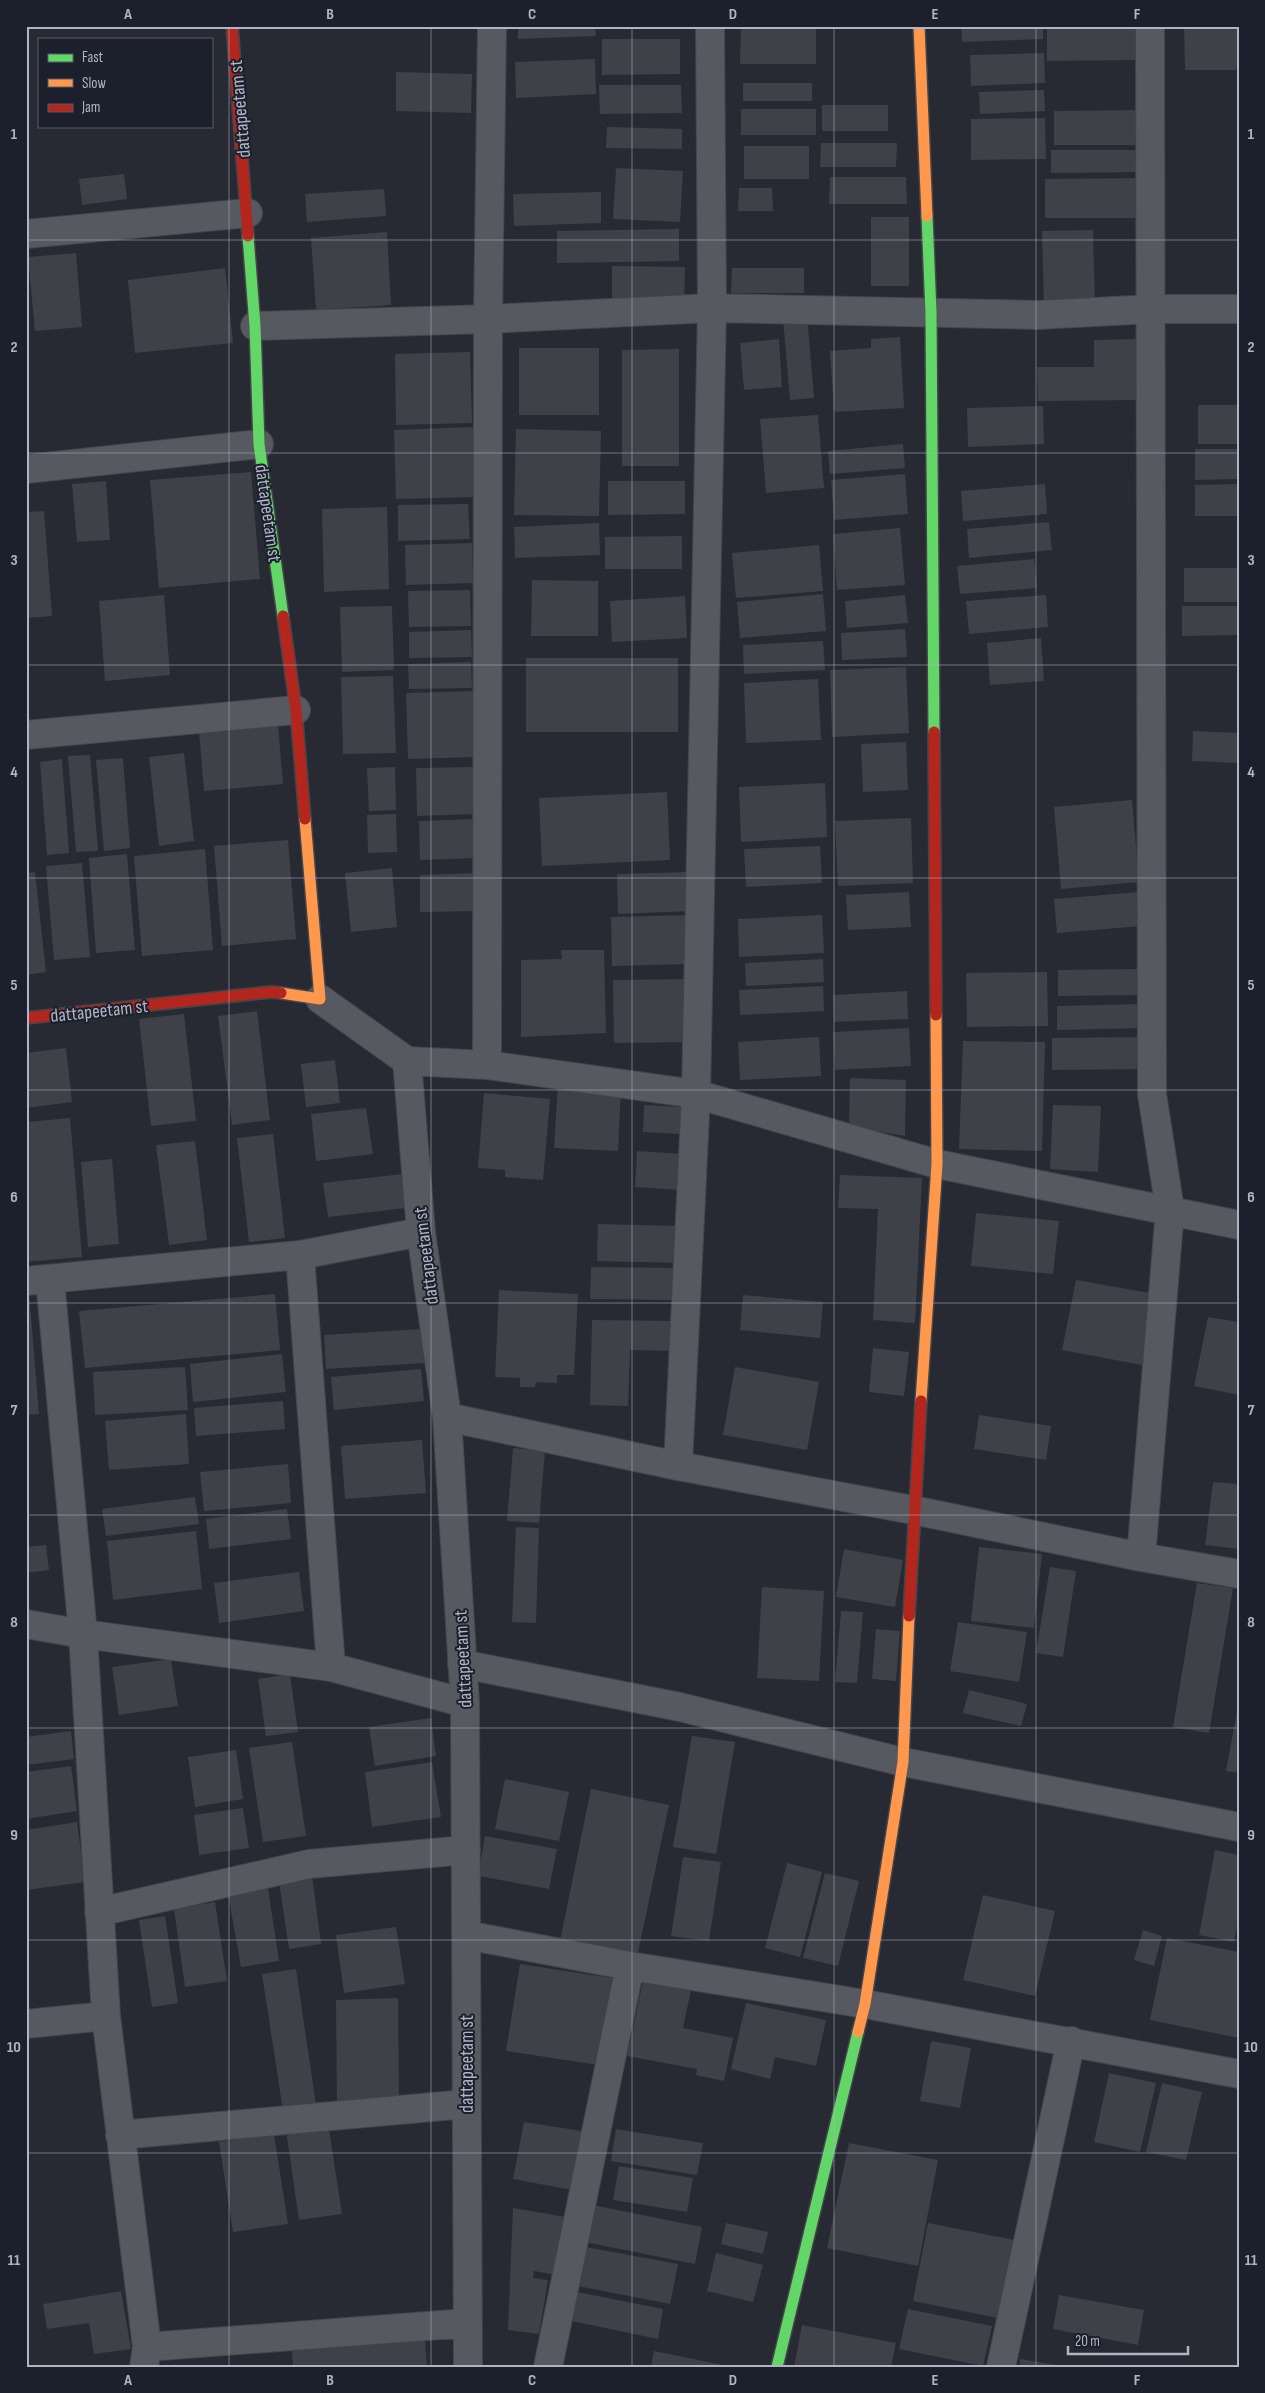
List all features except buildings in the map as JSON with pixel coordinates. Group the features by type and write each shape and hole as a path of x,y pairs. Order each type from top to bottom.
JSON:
{"street":[{"name":"dattapeetam st","path":"232,26 248,212 255,326 259,444 296,710 320,998"},
{"path":"487,1065 488,319 492,26"},
{"path":"678,1466 696,1094 712,308 710,26"},
{"path":"777,2367 865,2004 903,1762 913,1510 938,1164 931,313 919,26"},
{"path":"1141,1557 1170,1210 1152,1094 1150,26"},
{"path":"26,234 248,212"},
{"path":"255,326 488,319 712,308 1037,315 1152,309 1239,309"},
{"path":"26,469 259,444"},
{"path":"26,735 296,710"},
{"name":"dattapeetam st","path":"26,1018 271,992 320,998 407,1061 421,1232 447,1417 465,1704 468,2367"},
{"path":"407,1061 487,1065 696,1094 938,1164 1239,1225"},
{"path":"421,1232 300,1255 38,1280 83,1634 106,2016 145,2357 467,2323"},
{"path":"300,1255 331,1667"},
{"path":"447,1417 678,1466 913,1510 1141,1557 1239,1574"},
{"path":"26,1624 83,1634 331,1667 465,1704"},
{"path":"462,1664 680,1708 903,1762 1239,1826"},
{"path":"99,1912 309,1864 466,1850"},
{"path":"466,1935 630,1966 865,2004 1071,2041 1239,2074"},
{"path":"548,2367 630,1966"},
{"path":"26,2024 106,2016"},
{"path":"1001,2367 1071,2041"},
{"path":"120,2135 466,2104"}],"traffic: fast":[{"path":"927,216 931,313 934,732"},
{"path":"248,236 255,326 259,444 283,616"},
{"path":"777,2367 858,2032"}],"traffic: slow":[{"path":"919,26 927,216"},
{"path":"281,993 320,999 305,819"},
{"path":"921,1401 937,1164 936,1015"},
{"path":"858,2032 865,2004 903,1762 909,1616"}],"traffic: jam":[{"path":"232,26 248,236"},
{"path":"283,616 296,710 305,819"},
{"path":"934,732 936,1015"},
{"path":"26,1018 271,992 281,993"},
{"path":"909,1616 921,1401"}]}
